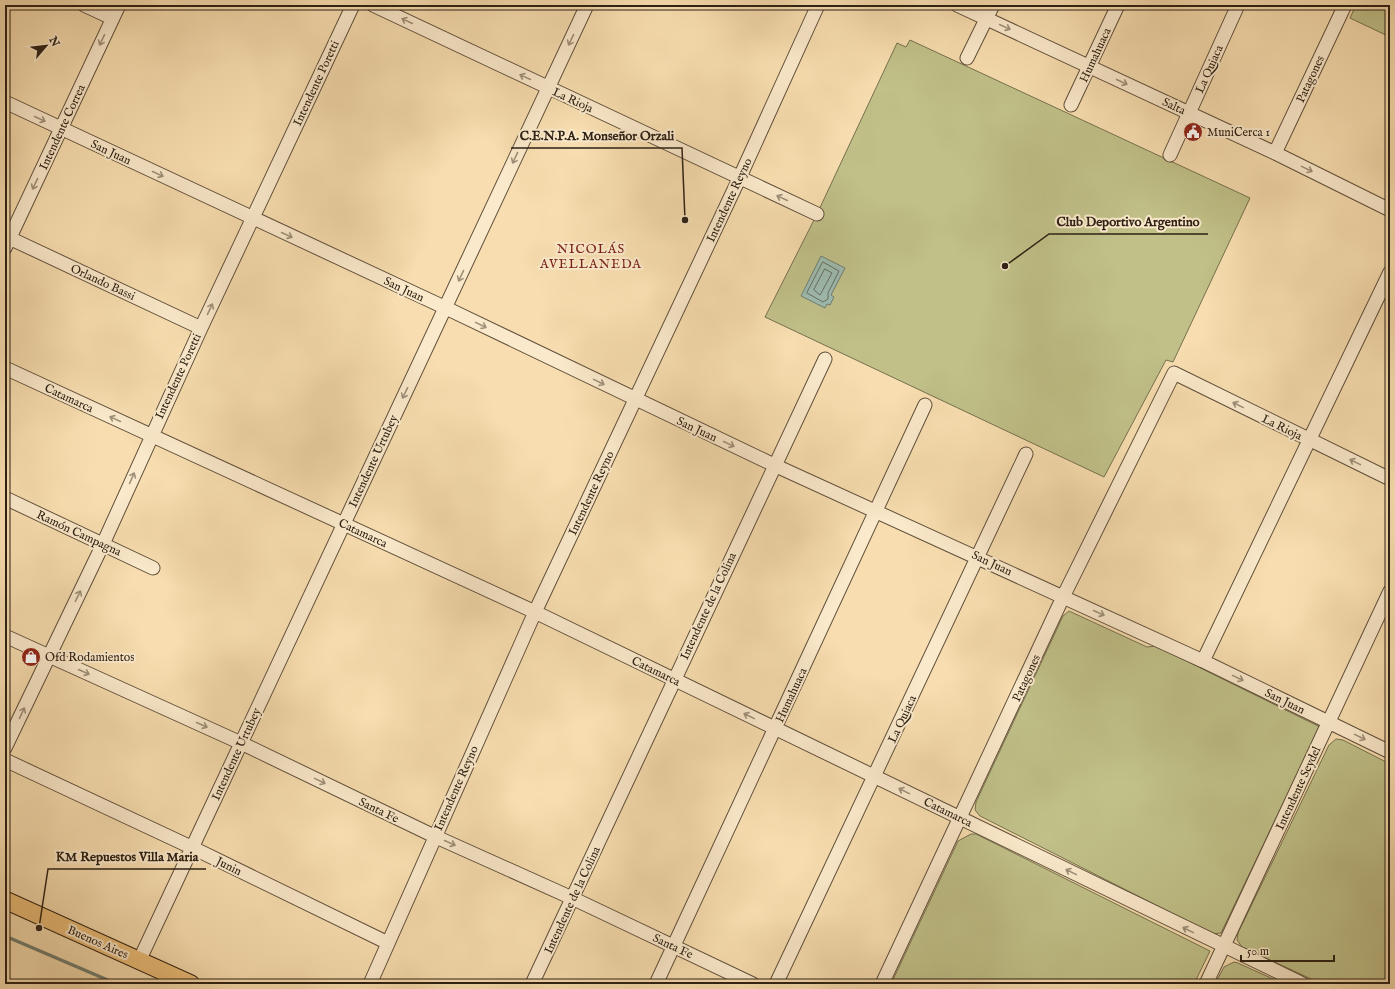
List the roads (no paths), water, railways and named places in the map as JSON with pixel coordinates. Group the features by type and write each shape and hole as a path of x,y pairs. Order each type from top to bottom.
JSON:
{"main road":[{"name":"Buenos Aires","path":"5,900 191,984"}],"street":[{"path":"84,5 112,18"},
{"name":"Intendente Correa","path":"7,241 118,5"},
{"name":"Intendente Poretti","path":"5,748 103,544 150,436 353,5"},
{"name":"La Rioja","path":"373,5 739,179 817,214"},
{"name":"Intendente Urtubey","path":"139,960 193,848 587,5"},
{"name":"Intendente Reyno","path":"370,984 434,836 535,612 636,400 818,5"},
{"name":"Salta","path":"957,5 1275,153 1390,210"},
{"path":"967,58 993,5"},
{"name":"Humahuaca","path":"1071,105 1118,5"},
{"name":"La Quiaca","path":"1170,155 1190,114 1238,5"},
{"name":"Patagones","path":"1275,153 1345,5"},
{"name":"San Juan","path":"5,102 252,219 446,308 774,465 977,556 1203,661 1390,752"},
{"name":"Orlando Bassi","path":"7,241 201,328"},
{"path":"1203,661 1390,272"},
{"name":"Intendente de la Colina","path":"532,984 673,680 825,359"},
{"name":"Catamarca","path":"5,368 535,612 961,818 1223,947 1303,984"},
{"name":"La Rioja","path":"1174,373 1390,479"},
{"name":"Patagones","path":"882,984 961,818 1063,597 1174,373"},
{"name":"Humahuaca","path":"656,984 925,405"},
{"name":"La Quiaca","path":"776,984 875,777 1026,454"},
{"name":"Ramón Campagna","path":"5,498 153,568"},
{"name":"Intendente Seydel","path":"1206,984 1390,591"},
{"name":"Santa Fe","path":"5,636 241,743 434,836 572,898 753,984"},
{"name":"Junin","path":"5,760 193,848 388,943"}],"water":[{"path":"821,256 845,268 831,295 834,297 830,305 827,304 825,308 801,296"}],"waterway":[{"path":"5,936 117,984"}],"place":[{"name":"MuniCerca 1","path":"1193,132"},
{"name":"C.E.N.P.A. Monseñor Orzali","path":"685,220"},
{"name":"Club Deportivo Argentino","path":"1005,266"},
{"name":"Ofd Rodamientos","path":"31,657"},
{"name":"KM Repuestos Villa Maria","path":"39,928"}],"district":[{"name":"NICOLÁS AVELLANEDA","path":"591,256"}]}
